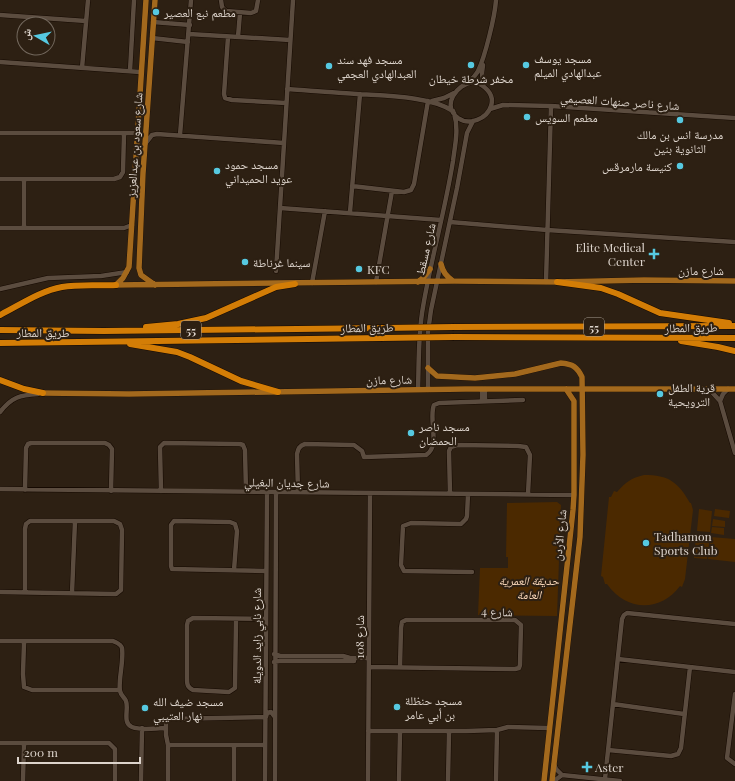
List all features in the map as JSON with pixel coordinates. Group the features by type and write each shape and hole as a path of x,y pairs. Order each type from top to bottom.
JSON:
{"highway":[{"path":"557,282 601,288 660,313 735,325"},
{"path":"104,331 178,324 198,320 213,315 239,302 276,287 295,284"},
{"path":"0,315 55,289 64,287 116,286"},
{"name":"طريق المطار","path":"0,330 104,331 735,325"},
{"name":"طريق المطار","path":"0,343 454,337 735,338"},
{"path":"661,338 735,351"},
{"path":"119,342 177,352 241,381 278,392"},
{"path":"0,380 24,389 43,393"}],"main road":[{"name":"شارع سعود بن عبدالعزيز","path":"128,270 129,230 132,225 140,72 146,0"},
{"path":"149,0 154,0"},
{"name":"شارع سعود بن عبدالعزيز","path":"139,268 143,173 154,0"},
{"path":"145,7 151,6 154,10"},
{"path":"135,173 139,175 143,173"},
{"path":"134,183 139,181 143,185"},
{"path":"441,264 447,277 454,281"},
{"path":"116,286 128,270 139,268 141,275 155,285"},
{"path":"418,282 430,269"},
{"name":"شارع مازن","path":"116,286 428,281 735,281"},
{"name":"شارع الأردن","path":"428,368 437,376 475,378 515,374 562,363 569,363 578,369 582,377 583,455 580,537 553,781"},
{"name":"شارع مازن","path":"43,393 278,392 418,389 735,389"},
{"name":"شارع الأردن","path":"544,781 574,495 574,401 566,389"},
{"path":"574,456 577,454 583,455"},
{"path":"570,536 575,539 580,537"},
{"path":"559,638 560,636 564,635 568,638"}],"street":[{"path":"82,68 88,0"},
{"path":"130,71 134,0"},
{"path":"180,135 191,0"},
{"path":"221,0 222,6 226,11 240,13 254,13 257,8 258,0"},
{"path":"276,271 293,0"},
{"path":"483,86 482,73 484,56 496,1"},
{"path":"238,37 240,13"},
{"path":"0,15 86,20"},
{"path":"153,22 190,25"},
{"path":"189,34 290,40"},
{"path":"228,37 225,98 232,100 286,103"},
{"path":"152,38 188,42"},
{"path":"429,101 444,98 468,83 477,73 484,56"},
{"path":"0,62 140,72"},
{"path":"287,89 429,101 441,104 464,121 473,122 487,113 492,105 488,91 483,86 477,83 468,83"},
{"path":"453,112 451,104 454,93"},
{"path":"350,212 360,94"},
{"name":"شارع ناصر صنهات العصيمي","path":"491,98 503,105"},
{"path":"352,186 404,192 411,190 414,184 429,101"},
{"name":"شارع ناصر صنهات العصيمي","path":"490,109 503,105 551,106 735,118"},
{"path":"546,282 551,106"},
{"name":"شارع مسقط","path":"418,389 419,332 430,269 449,184 457,131 456,120 453,112"},
{"name":"شارع مسقط","path":"428,390 428,332 436,281 450,222 467,133 473,122"},
{"path":"147,124 149,128 157,134"},
{"path":"0,133 137,133"},
{"path":"0,179 114,179 120,177 123,172 124,133"},
{"path":"145,144 152,135 157,134 284,143"},
{"path":"24,179 24,228"},
{"path":"449,184 452,188 457,188"},
{"path":"376,282 392,191"},
{"path":"446,197 451,195 454,197 454,200"},
{"path":"280,208 350,212 441,220"},
{"path":"312,283 325,211"},
{"path":"450,222 735,242"},
{"path":"0,228 129,230"},
{"path":"0,289 48,278 106,275 128,270"},
{"path":"484,389 484,401"},
{"path":"709,389 720,401 735,453"},
{"path":"720,401 723,394 728,389"},
{"path":"0,412 8,402 15,398 24,395 43,393"},
{"path":"298,492 297,454 301,445 354,445 362,451 364,457 426,455 431,453 433,445 432,410 434,405 439,403 523,400"},
{"path":"24,490 26,448 28,444 31,443 105,443 109,445 112,448 112,490"},
{"path":"161,491 160,447 164,443 243,445 245,450 246,492"},
{"path":"450,494 449,451 452,447 457,445 526,447 530,455 528,494"},
{"name":"شارع جديان البغيلي","path":"0,489 574,495"},
{"name":"شارع نابي زايد الدويلة","path":"265,781 267,492"},
{"name":"شارع نابي زايد الدويلة","path":"274,781 276,492"},
{"name":"شارع 108","path":"368,781 370,493"},
{"path":"468,494 467,516 461,524 411,523 403,526 401,566 404,571 472,572"},
{"path":"0,592 116,594 121,590 122,575 122,530 120,524 114,521 30,521 26,524 25,529 25,592"},
{"path":"72,593 74,521"},
{"path":"234,570 237,530 235,524 230,522 174,521 171,524 172,569 266,571"},
{"path":"267,530 270,532 275,530"},
{"path":"267,542 268,540 272,539 275,542"},
{"path":"605,779 622,619 624,615 627,613 735,624"},
{"path":"236,619 235,688 229,692 193,690 189,688 187,684 188,621 193,618 266,619"},
{"name":"شارع 4","path":"369,667 515,669 520,665 521,625 515,620 406,620 402,622 401,628 400,667"},
{"path":"0,641 113,641 119,644 122,648 122,674 120,690 126,702 127,721 132,727 166,728"},
{"path":"24,642 24,686 32,690 120,690"},
{"path":"274,654 294,659"},
{"path":"274,662 294,659 369,659"},
{"path":"618,659 735,672"},
{"path":"608,750 671,756 678,754 681,748 690,667"},
{"path":"735,694 727,758 735,764"},
{"path":"266,702 272,707 274,701"},
{"path":"613,704 684,714"},
{"path":"168,781 166,721 172,718 266,717 267,713 271,712 274,716"},
{"path":"368,731 449,732 497,730 508,727 549,728"},
{"path":"141,781 142,728"},
{"path":"496,781 497,730"},
{"path":"399,781 400,731"},
{"path":"448,781 449,732"},
{"path":"0,743 109,743 115,750 115,781"},
{"path":"24,744 24,781"},
{"path":"168,745 265,745"},
{"path":"234,745 234,781"},
{"path":"554,764 556,769 562,775"},
{"path":"553,781 562,775 620,781"}],"green space":[{"name":"Tadhamon Sports Club","path":"644,475 660,476 672,481 686,496 691,503 693,510 685,579 682,587 680,586 672,595 663,601 643,605 633,604 624,600 607,584 605,584 603,577 601,576 609,497 611,497 614,491 617,492 629,481"},
{"name":"حديقة العمرية العامة","path":"557,502 561,505 557,616 478,615 480,568 508,568 508,557 506,557 507,503"},
{"path":"699,509 712,511 710,532 697,531"},
{"path":"715,509 730,511 729,518 714,516"},
{"path":"713,519 725,521 725,527 712,526"},
{"path":"712,527 724,528 724,535 711,533"},
{"path":"696,535 710,537 707,559 694,558"},
{"path":"711,537 735,539 735,562 708,559"}],"place":[{"name":"مطعم نبع العصير","path":"156,12"},
{"name":"مخفر شرطة خيطان","path":"471,65"},
{"name":"مسجد يوسف عبدالهادي الميلم","path":"526,65"},
{"name":"مسجد فهد سند العبدالهادي العجمي","path":"329,66"},
{"name":"مطعم السويس","path":"527,117"},
{"name":"مدرسة انس بن مالك الثانوية بنين","path":"680,120"},
{"name":"كنيسة مارمرقس","path":"680,166"},
{"name":"مسجد حمود عويد الحميداني","path":"217,171"},
{"name":"Elite Medical Center","path":"654,254"},
{"name":"سينما غرناطة","path":"245,262"},
{"name":"KFC","path":"359,269"},
{"name":"قرية الطفل الترويحية","path":"660,394"},
{"name":"مسجد ناصر الحمضان","path":"411,433"},
{"name":"Tadhamon Sports Club","path":"646,543"},
{"name":"مسجد حنظلة بن أبي عامر","path":"397,707"},
{"name":"مسجد ضيف الله نهار العتيبي","path":"145,708"},
{"name":"Aster","path":"587,767"}]}
